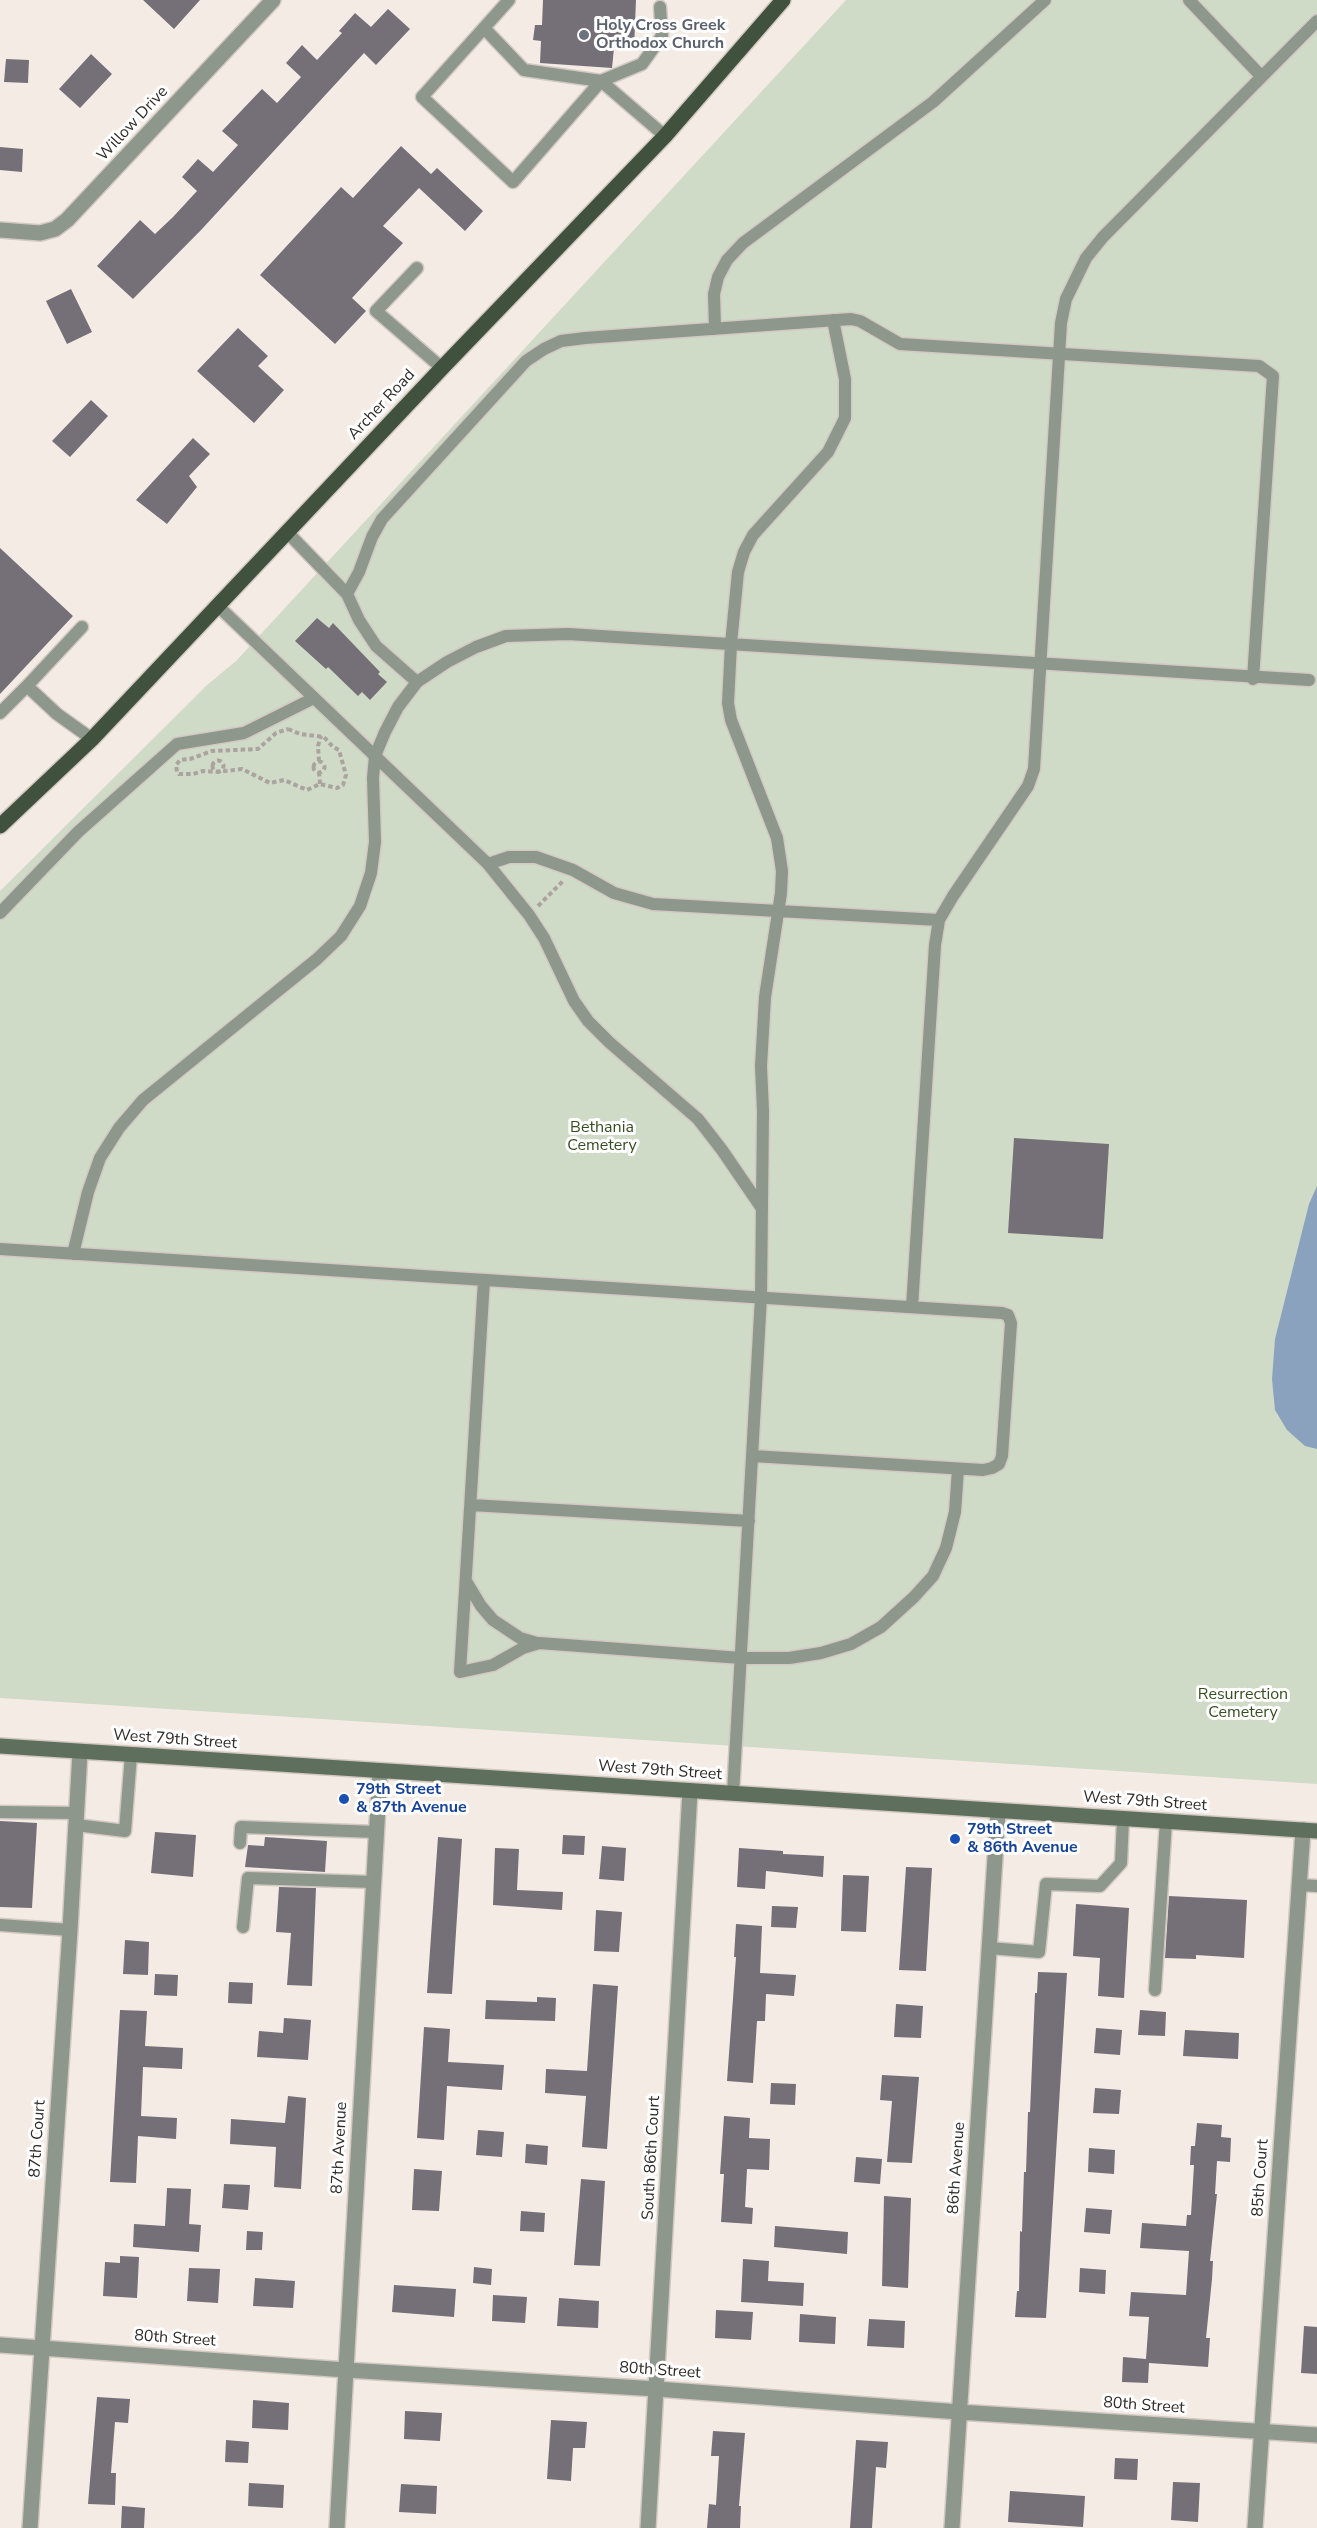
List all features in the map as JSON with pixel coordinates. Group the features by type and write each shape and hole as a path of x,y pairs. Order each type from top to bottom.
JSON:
{"main road":[{"name":"Archer Road","path":"0,826 92,740 219,607 442,368 665,136 783,0"},
{"name":"West 79th Street","path":"0,1746 1310,1831"}],"street":[{"name":"Willow Drive","path":"0,230 40,233 56,229 67,220 273,0"},
{"name":"87th Court","path":"30,2528 80,1752"},
{"name":"87th Avenue","path":"337,2528 380,1771"},
{"name":"South 86th Court","path":"648,2528 690,1791"},
{"name":"86th Avenue","path":"952,2528 998,1811"},
{"name":"85th Court","path":"1255,2528 1299,1885 1310,1831"},
{"name":"80th Street","path":"0,2344 346,2370 657,2389 959,2412 1317,2435"}],"lane":[{"path":"509,0 422,97 513,182 601,81 642,64 662,36 662,2"},
{"path":"714,329 714,294 718,277 727,260 743,243 933,102 1045,0"},
{"path":"1189,0 1261,76"},
{"path":"912,1307 935,945 939,920 1028,786 1034,769 1061,323 1066,299 1086,258 1103,237 1317,21"},
{"path":"484,28 524,70 601,81 665,136"},
{"path":"417,268 376,311 442,368"},
{"path":"734,1794 761,1297 762,1030 782,871 777,838 731,720 728,703 731,644 736,583 744,552 753,535 828,452 845,418 845,379 833,320"},
{"path":"347,594 382,519 526,361 544,349 561,341 833,320 860,321 900,344 1259,366 1273,376 1253,679"},
{"path":"288,533 347,594 358,620 376,646 417,682"},
{"path":"219,607 488,864 530,915 544,938 574,1001 588,1021 698,1119 760,1207"},
{"path":"0,713 82,627"},
{"path":"73,1254 88,1192 100,1158 119,1128 143,1100 317,959 341,936 360,906 371,873 375,842 373,778 375,756 398,707 417,682 476,646 506,636 568,634 1253,679 1309,680"},
{"path":"27,686 57,714 92,740"},
{"path":"0,913 78,832 177,744 244,733 314,698"},
{"path":"488,864 508,857 536,857 573,870 614,893 653,904 939,920"},
{"path":"0,1249 1002,1312 1008,1315 1011,1323 1002,1456 999,1464 992,1468 958,1469 753,1456"},
{"path":"484,1280 460,1672 493,1665 523,1648 538,1643"},
{"path":"466,1581 481,1606 493,1620 520,1638 538,1643 741,1658 789,1658 821,1653 850,1644 881,1627 914,1598 933,1576 946,1548 955,1512 958,1469"},
{"path":"471,1505 749,1521"},
{"path":"0,1812 76,1819 125,1831 131,1755"},
{"path":"989,1948 1039,1952 1046,1884 1100,1886 1121,1863 1123,1819"},
{"path":"1155,1990 1166,1821"},
{"path":"240,1843 241,1827 376,1832"},
{"path":"243,1927 248,1878 373,1882"},
{"path":"1299,1885 1317,1886"},
{"path":"0,1925 70,1930"}],"path":[{"path":"282,729 288,729 300,734 321,736 339,750 346,775 343,785 337,788 320,784 307,790 284,780 270,783 243,769 179,774 176,765 180,760 212,751 221,752 258,749 282,729"},
{"path":"320,784 319,772 316,771 314,765 320,761 318,746 321,736"},
{"path":"218,772 224,767 220,761 221,752"},
{"path":"218,772 212,766 220,761"},
{"path":"530,915 573,870"}],"green space":[{"name":"Bethania Cemetery","path":"846,0 1317,0 1317,1784 0,1698 0,891 206,686 236,661"}],"water":[{"path":"1317,1186 1317,1449 1305,1446 1287,1430 1275,1410 1272,1379 1275,1339 1309,1204"}],"building":[{"path":"143,0 200,0 174,29"},
{"name":"Holy Cross Greek Orthodox Church","path":"543,0 636,0 634,49 614,48 612,68 540,63 541,41 533,40 535,25 542,25"},
{"path":"388,9 410,29 376,65 364,53 202,229 133,299 97,266 140,220 155,234 173,217 197,191 182,177 198,159 213,172 238,145 222,131 262,89 277,103 301,77 286,63 302,45 317,60 342,33 339,31 355,13 371,27"},
{"path":"91,54 112,74 80,108 59,89"},
{"path":"6,59 29,60 28,83 4,82"},
{"path":"401,146 431,174 437,168 483,211 465,231 419,188 383,226 403,243 352,298 366,311 335,344 260,275 341,187 353,198"},
{"path":"0,147 23,149 22,172 0,170"},
{"path":"71,289 92,332 67,344 46,301"},
{"path":"238,328 268,356 258,366 284,390 254,423 197,371"},
{"path":"91,400 108,416 70,457 52,441"},
{"path":"193,438 210,454 189,476 197,487 167,524 136,500"},
{"path":"0,548 73,616 0,694"},
{"path":"317,618 329,628 333,623 387,682 370,700 362,692 358,696 328,667 326,669 295,641"},
{"path":"1014,1138 1109,1144 1103,1239 1008,1233"},
{"path":"0,1821 37,1823 32,1908 0,1907"},
{"path":"155,1832 196,1835 193,1877 151,1873"},
{"path":"563,1835 585,1836 584,1855 562,1854"},
{"path":"265,1837 327,1841 325,1872 245,1867 248,1845 264,1846"},
{"path":"438,1837 462,1839 452,1994 427,1993"},
{"path":"602,1846 626,1848 624,1881 599,1879"},
{"path":"495,1848 519,1849 517,1890 563,1892 562,1910 493,1905"},
{"path":"739,1848 783,1851 783,1854 824,1856 823,1877 766,1871 765,1889 737,1887"},
{"path":"906,1867 932,1868 926,1971 899,1970"},
{"path":"843,1875 869,1876 866,1932 841,1931"},
{"path":"279,1887 316,1888 312,1986 287,1985 291,1933 276,1932"},
{"path":"1169,1896 1247,1900 1244,1958 1196,1955 1196,1959 1165,1958"},
{"path":"1076,1904 1129,1908 1124,1998 1098,1996 1100,1958 1073,1956"},
{"path":"772,1906 798,1907 796,1928 771,1927"},
{"path":"596,1910 622,1912 619,1952 594,1951"},
{"path":"736,1924 762,1926 760,1973 796,1975 794,1996 766,1994 765,2021 757,2021 753,2083 727,2081 736,1957 734,1957"},
{"path":"125,1940 149,1942 148,1975 123,1974"},
{"path":"1038,1972 1067,1973 1046,2318 1015,2317 1017,2291 1019,2291 1020,2231 1022,2232"},
{"path":"155,1974 178,1975 177,1996 154,1995"},
{"path":"229,1982 253,1983 252,2004 228,2003"},
{"path":"593,1984 618,1986 607,2149 582,2147 586,2096 545,2093 546,2069 587,2071"},
{"path":"537,1997 556,1998 555,2021 485,2019 486,2000 537,2002"},
{"path":"896,2004 923,2006 921,2038 894,2037"},
{"path":"120,2010 147,2011 145,2046 183,2048 182,2069 143,2067 141,2116 177,2118 176,2139 138,2136 136,2183 110,2182"},
{"path":"1140,2010 1166,2012 1165,2036 1138,2035"},
{"path":"284,2018 311,2020 308,2060 257,2057 259,2031 283,2033"},
{"path":"424,2027 450,2029 448,2062 504,2065 502,2090 447,2086 444,2140 417,2138"},
{"path":"1096,2028 1122,2030 1120,2055 1094,2053"},
{"path":"1185,2030 1239,2033 1238,2059 1183,2056"},
{"path":"882,2075 919,2077 912,2163 887,2162 892,2101 880,2100"},
{"path":"771,2083 796,2084 795,2105 770,2104"},
{"path":"1095,2088 1121,2090 1119,2114 1093,2113"},
{"path":"288,2096 306,2098 301,2189 274,2187 276,2147 230,2144 231,2119 285,2123"},
{"path":"724,2116 750,2118 749,2138 770,2139 769,2170 747,2169 745,2207 753,2208 752,2224 721,2222 724,2174 720,2174"},
{"path":"1197,2123 1222,2125 1221,2137 1231,2138 1230,2162 1217,2161 1215,2194 1217,2194 1210,2261 1213,2261 1212,2279 1206,2338 1210,2338 1208,2367 1149,2363 1148,2383 1122,2382 1123,2357 1146,2359 1149,2317 1129,2316 1131,2292 1186,2295 1189,2251 1140,2248 1142,2223 1186,2226 1187,2215 1191,2215 1194,2165 1190,2165 1191,2146 1195,2146"},
{"path":"478,2130 504,2132 502,2157 476,2155"},
{"path":"526,2144 548,2146 547,2165 525,2163"},
{"path":"1089,2148 1115,2150 1114,2174 1088,2172"},
{"path":"856,2157 882,2159 880,2184 854,2182"},
{"path":"414,2169 442,2171 439,2211 412,2210"},
{"path":"581,2179 605,2181 600,2266 574,2265"},
{"path":"224,2184 250,2185 248,2210 222,2208"},
{"path":"167,2188 191,2189 189,2224 201,2225 199,2252 133,2247 134,2224 165,2226"},
{"path":"884,2196 911,2198 908,2288 882,2286"},
{"path":"1086,2208 1112,2210 1110,2234 1084,2232"},
{"path":"521,2211 545,2213 544,2232 520,2231"},
{"path":"775,2226 848,2232 847,2254 774,2247"},
{"path":"247,2231 263,2232 262,2250 246,2250"},
{"path":"120,2256 139,2257 137,2298 103,2296 105,2262 120,2263"},
{"path":"743,2259 769,2261 768,2281 804,2283 803,2306 741,2302"},
{"path":"474,2267 492,2269 491,2285 473,2283"},
{"path":"189,2268 220,2269 218,2303 187,2301"},
{"path":"1080,2268 1106,2270 1105,2294 1079,2292"},
{"path":"255,2278 295,2281 293,2308 253,2306"},
{"path":"394,2285 456,2289 454,2317 392,2312"},
{"path":"493,2295 527,2297 525,2323 492,2321"},
{"path":"559,2298 599,2301 598,2328 557,2326"},
{"path":"716,2310 753,2312 751,2340 715,2338"},
{"path":"800,2314 836,2317 835,2344 799,2342"},
{"path":"869,2319 905,2321 904,2348 867,2346"},
{"path":"1304,2326 1317,2327 1317,2374 1301,2373"},
{"path":"97,2397 130,2399 128,2423 115,2422 111,2473 116,2473 115,2505 88,2504"},
{"path":"253,2400 289,2403 288,2430 252,2428"},
{"path":"405,2411 442,2413 440,2441 404,2439"},
{"path":"551,2420 587,2422 585,2448 573,2448 571,2481 547,2479"},
{"path":"713,2431 745,2433 739,2506 741,2506 740,2528 707,2528 709,2504 716,2505 719,2456 711,2456"},
{"path":"226,2440 249,2442 248,2463 225,2462"},
{"path":"856,2440 888,2442 886,2468 876,2467 872,2528 850,2528"},
{"path":"1115,2458 1138,2459 1137,2480 1114,2479"},
{"path":"1173,2482 1200,2483 1198,2522 1171,2520"},
{"path":"249,2483 284,2485 283,2508 248,2506"},
{"path":"401,2484 437,2486 436,2514 399,2512"},
{"path":"1010,2491 1085,2496 1083,2527 1008,2522"},
{"path":"122,2506 145,2508 144,2528 121,2528"}],"place":[{"name":"Holy Cross Greek Orthodox Church","path":"584,35"},
{"name":"79th Street & 87th Avenue","path":"344,1799"},
{"name":"79th Street & 86th Avenue","path":"955,1839"}],"park label":[{"name":"Resurrection Cemetery","path":"1243,1704"}]}
